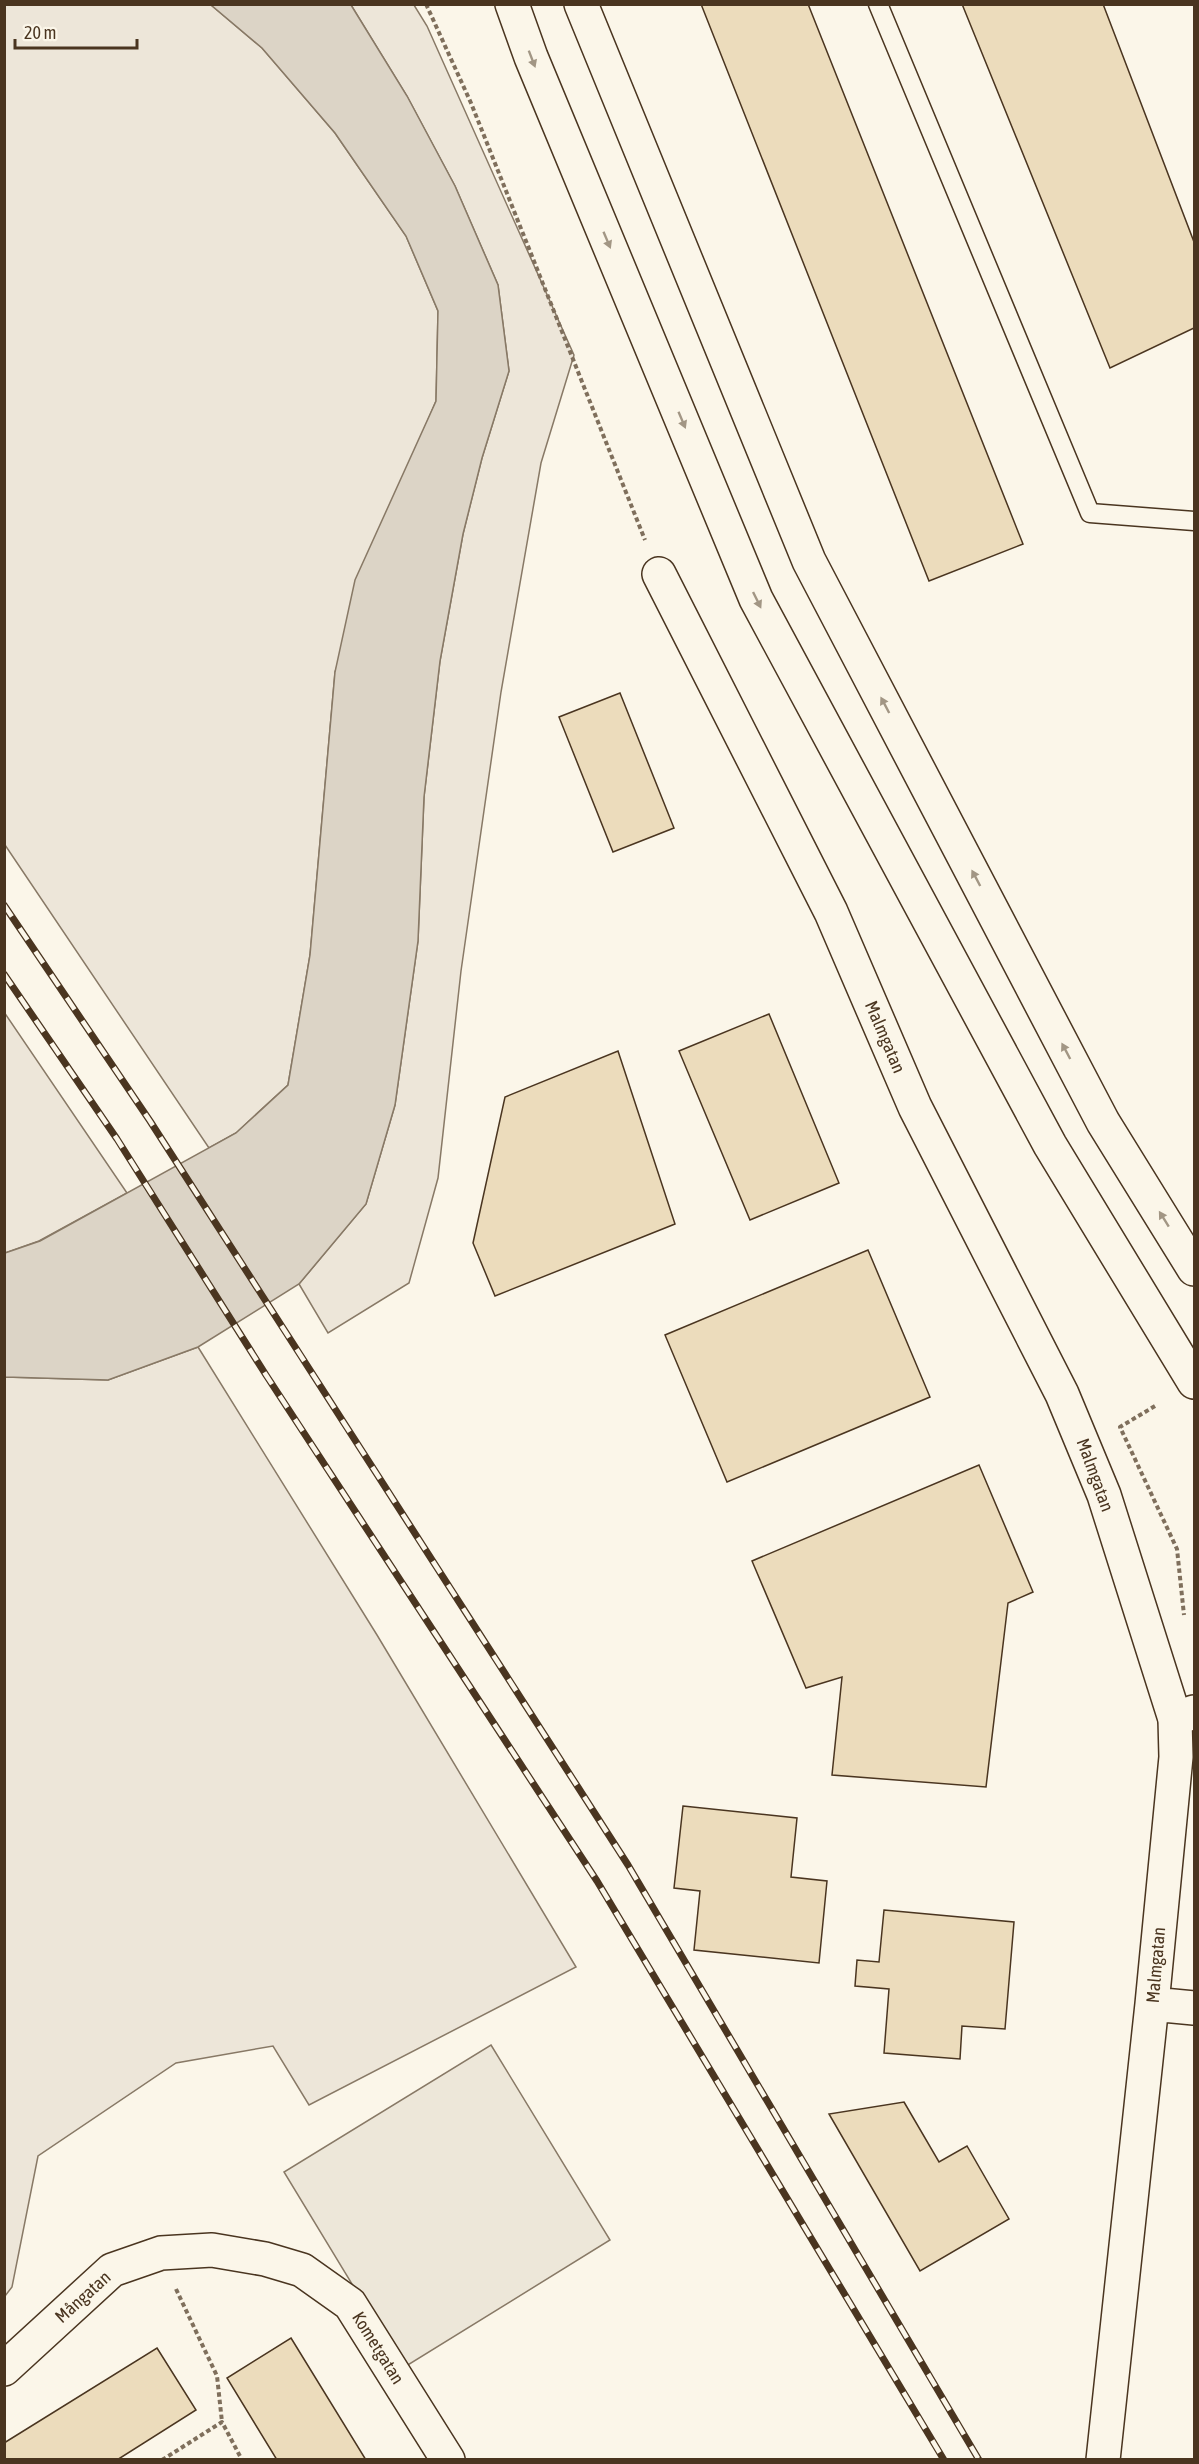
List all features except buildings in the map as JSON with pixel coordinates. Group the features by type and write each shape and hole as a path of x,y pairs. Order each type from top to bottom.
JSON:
{"main road":[{"path":"512,4 531,57 756,599 1050,1144 1194,1382"},
{"path":"580,4 810,561 1103,1122 1194,1269"},
{"name":"Malmgatan","path":"659,574 831,912 915,1107 1062,1394 1104,1495 1184,1715 1176,1756 1103,2460"},
{"path":"1152,2004 1194,2008"},
{"name":"Mångatan","path":"4,2369 112,2270 162,2253 212,2250"},
{"name":"Kometgatan","path":"212,2250 265,2259 302,2270 350,2304 447,2460"}],"lane":[{"path":"878,4 1090,513 1194,521"}],"path":[{"path":"426,4 471,102 659,574"},
{"path":"175,2288 217,2376 222,2422 242,2460"},
{"path":"162,2460 222,2422"}],"shaded area":[{"path":"4,5 211,5 262,48 335,133 406,236 438,311 436,401 400,486 335,672 310,955 288,1085 236,1133 209,1148 5,845"},
{"path":"211,5 351,5 407,96 455,186 498,285 509,371 482,458 463,534 440,661 424,797 418,941 395,1105 366,1204 299,1284 198,1347 108,1380 5,1377 5,1253 40,1241 236,1133 288,1085 310,955 335,672 355,580 436,401 438,311 406,236 335,133 262,48"},
{"path":"351,5 414,5 427,26 574,355 541,463 501,692 461,971 438,1178 409,1283 328,1333 299,1284 366,1204 395,1105 418,941 424,797 440,661 463,534 482,458 509,371 498,285 455,186 407,96"},
{"path":"4,1012 127,1193 39,1241 5,1253"},
{"path":"198,1347 377,1635 576,1967 309,2105 273,2046 176,2063 38,2156 12,2287 5,2296 5,1377 108,1380"},
{"path":"491,2045 610,2240 403,2368 284,2172"}],"railway":[{"path":"4,905 150,1121 628,1865 979,2460"},
{"path":"4,974 117,1139 266,1375 597,1881 944,2460"}]}
